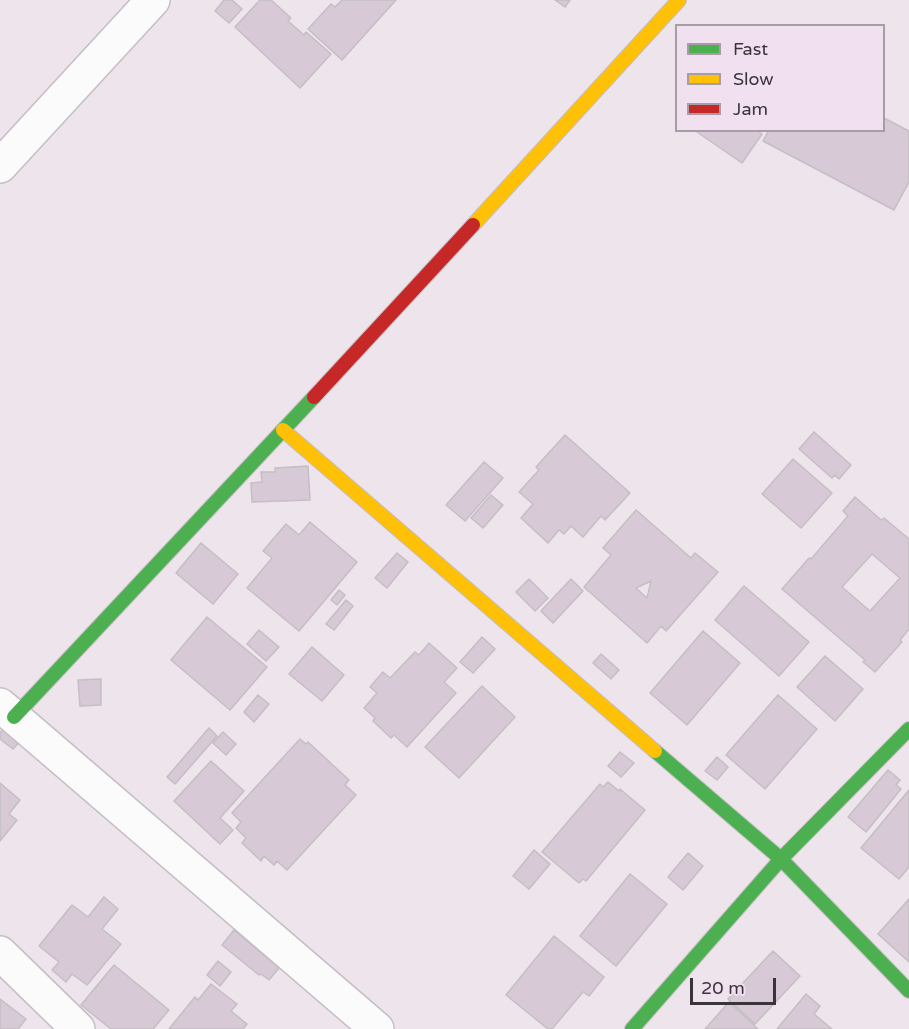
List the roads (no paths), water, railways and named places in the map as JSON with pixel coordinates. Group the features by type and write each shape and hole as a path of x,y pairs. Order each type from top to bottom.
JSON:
{"street":[{"path":"0,166 153,0"},
{"path":"377,1029 7,711 283,430 679,0"},
{"path":"283,430 781,860 909,991"},
{"path":"632,1029 781,860 909,729"},
{"path":"0,953 78,1029"}]}
